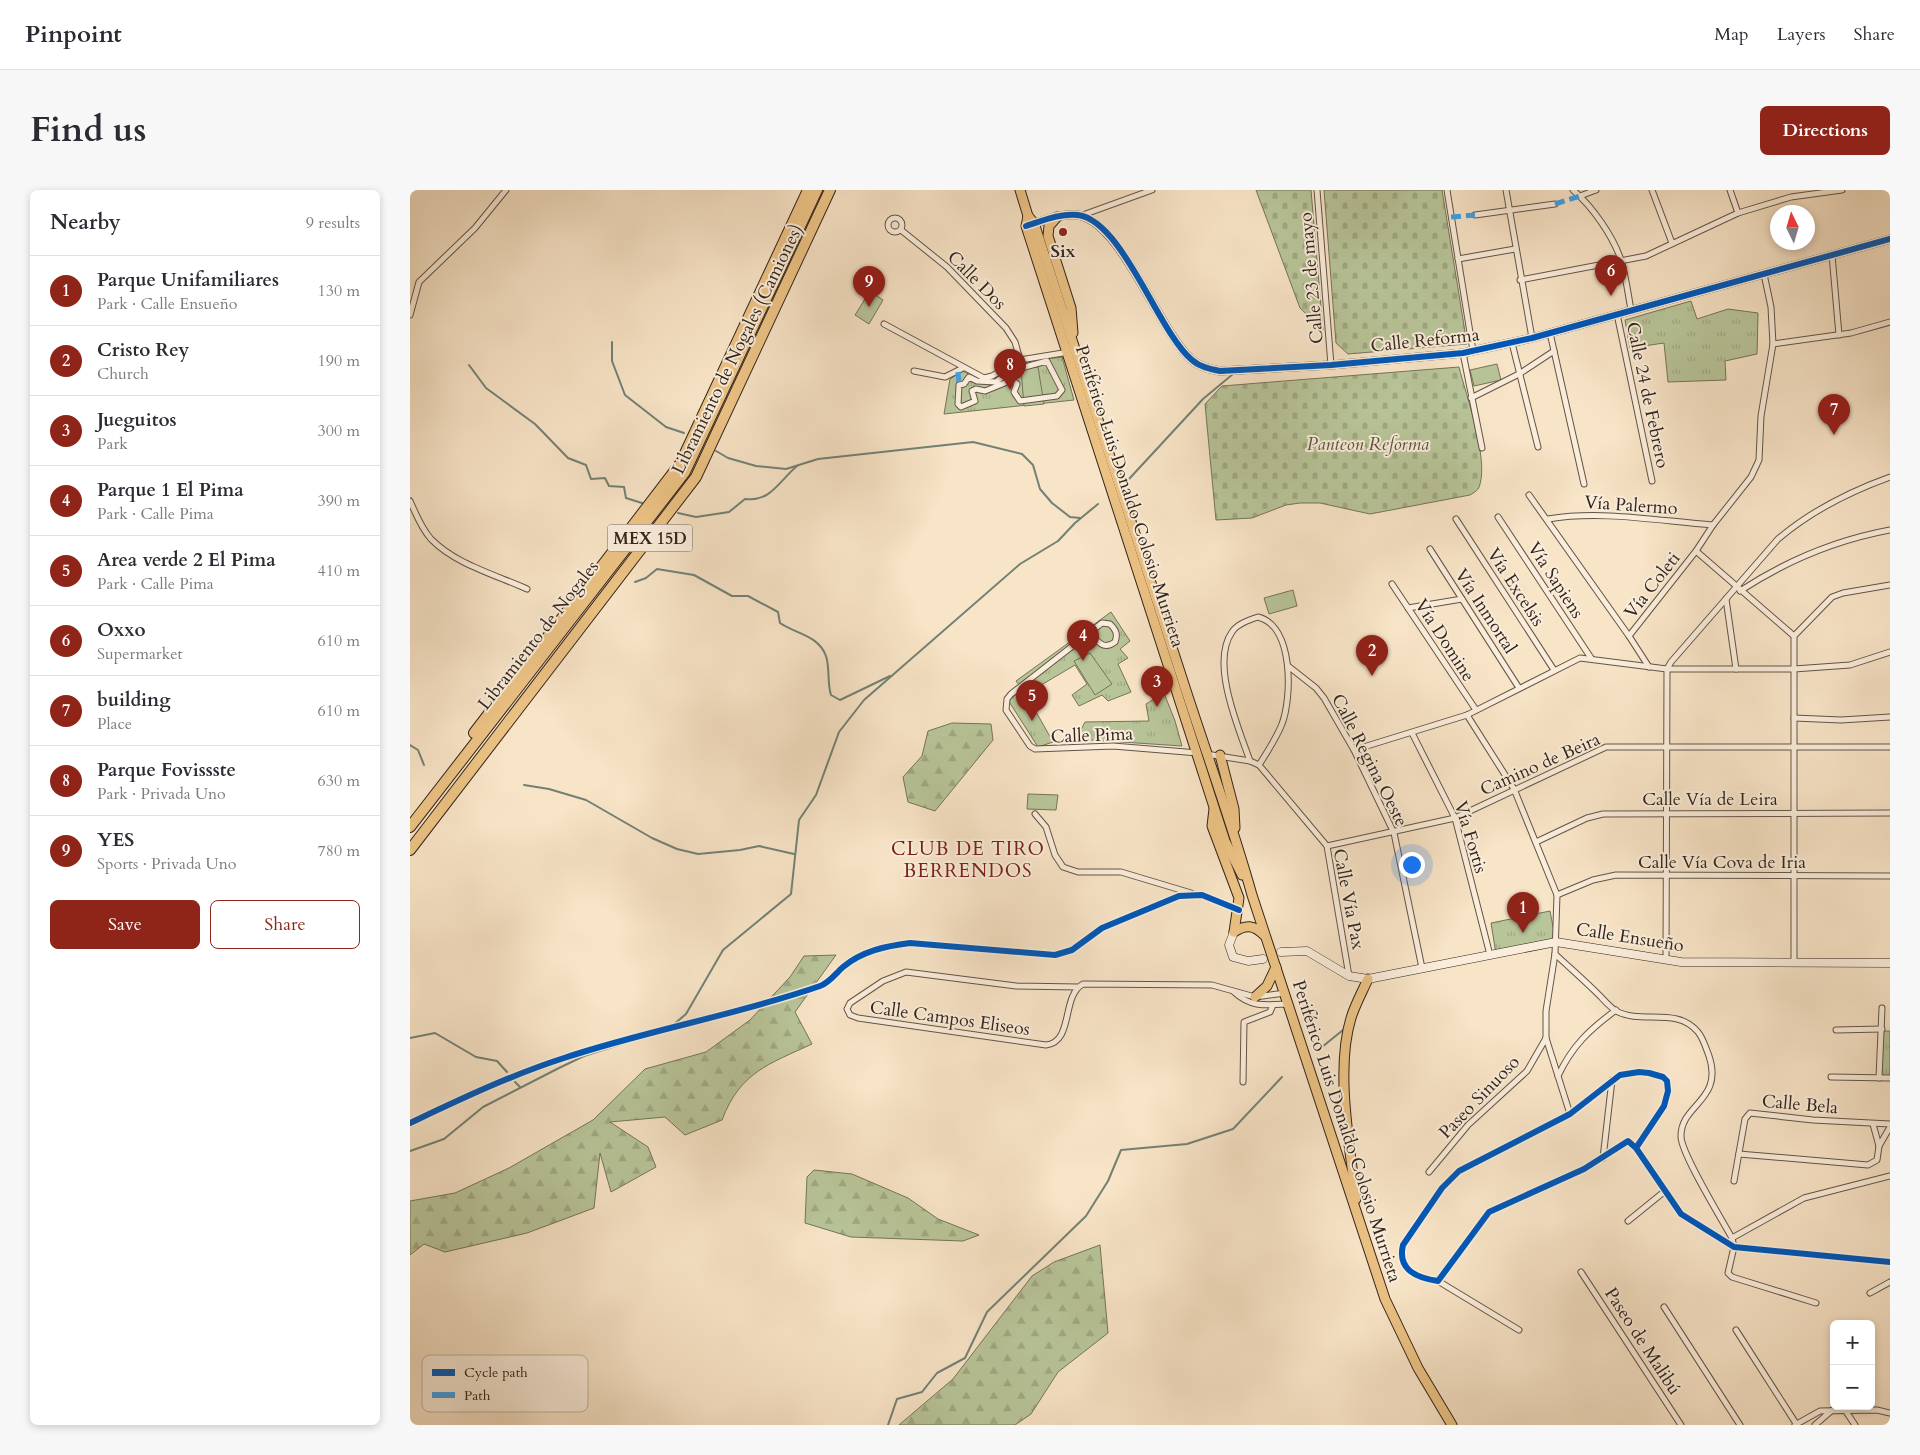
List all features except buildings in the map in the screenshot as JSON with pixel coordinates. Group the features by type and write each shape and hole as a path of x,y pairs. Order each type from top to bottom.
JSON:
{"highway":[{"name":"Libramiento de Nogales","path":"410,816 677,469 808,190"},
{"name":"Libramiento de Nogales","path":"410,827 685,472 817,190"},
{"name":"MEX 15D","path":"410,841 692,475 826,190"},
{"name":"Libramiento de Nogales (Camiones)","path":"410,850 696,477 830,190"}],"main road":[{"name":"Periférico Luis Donaldo Colosio Murrieta","path":"1020,190 1029,222 1235,837 1252,895 1385,1299 1418,1368 1452,1425"},
{"path":"1057,217 1049,226 1048,236 1071,308 1072,349"},
{"name":"Periférico Luis Donaldo Colosio Murrieta","path":"1072,349 1195,753 1225,841 1252,895"},
{"path":"1220,755 1234,809 1235,837 1225,841"},
{"path":"1214,809 1212,826 1238,892 1239,910 1234,932"},
{"path":"1234,932 1243,927 1252,926 1265,935"},
{"path":"1250,998 1267,986 1276,967"},
{"path":"1359,1224 1348,1133 1345,1081 1351,1019 1368,980"}],"street":[{"path":"410,315 419,282 481,221 506,190"},
{"path":"1029,222 1057,217 1080,216 1152,190"},
{"name":"Calle 23 de mayo","path":"1317,190 1331,365"},
{"path":"1447,190 1473,351"},
{"path":"1506,190 1520,280 1532,338"},
{"name":"Calle 24 de Febrero","path":"1573,190 1580,196 1602,226 1621,261 1632,310"},
{"path":"1580,196 1596,190"},
{"path":"1652,190 1672,243"},
{"path":"1730,190 1738,213"},
{"path":"1789,190 1791,197"},
{"path":"1520,280 1646,256 1738,213 1791,197 1842,190"},
{"path":"1475,215 1555,204"},
{"name":"Calle Reforma","path":"1080,216 1092,221 1108,235 1138,278 1182,349 1198,364 1220,371 1331,365 1463,353 1532,338 1890,239"},
{"name":"Calle Dos","path":"901,230 947,267 1006,328 1015,342 1020,360"},
{"path":"1458,259 1515,249"},
{"path":"1832,255 1839,335"},
{"name":"Vía Coleti","path":"1629,636 1696,551 1757,466 1761,416 1773,344 1771,307 1764,274"},
{"name":"Calle 24 de Febrero","path":"1617,314 1652,481"},
{"path":"1773,344 1839,335 1890,322"},
{"path":"884,324 980,377 988,378 1020,360 1072,349"},
{"path":"1550,333 1584,484"},
{"path":"1512,343 1538,447"},
{"path":"1471,398 1519,374 1554,351"},
{"path":"1463,353 1482,448"},
{"path":"958,372 958,404 961,407 975,402 972,391 976,389 985,390 1012,380 1017,384 1014,392 1020,401 1057,396 1062,390 1046,361 1010,371 996,382 977,381 969,377 964,384 959,385"},
{"path":"914,371 940,377 949,376 963,368"},
{"path":"1738,589 1764,554 1786,532 1852,494 1890,477"},
{"path":"1529,495 1548,519 1649,667"},
{"path":"410,501 430,538 445,550 466,562 527,589"},
{"name":"Vía Palermo","path":"1548,519 1568,516 1595,516 1713,525"},
{"name":"Vía Sapiens","path":"1498,517 1591,658"},
{"name":"Vía Excelsis","path":"1456,519 1554,670"},
{"path":"1666,961 1668,670 1674,657 1726,599 1738,589 1811,553 1843,541 1890,530"},
{"name":"Vía Inmortal","path":"1430,549 1519,688"},
{"path":"1696,551 1794,636"},
{"name":"Vía Domine","path":"1392,584 1476,710"},
{"path":"1794,962 1794,636 1832,597 1843,593 1890,586"},
{"path":"1408,608 1462,599"},
{"path":"1726,599 1736,669"},
{"path":"1250,761 1225,681 1224,652 1232,631 1243,623 1258,617 1263,618 1278,634 1284,648 1288,666 1287,702 1282,724 1259,765"},
{"name":"Calle Pima","path":"1089,633 1103,646 1107,647 1115,642 1117,637 1114,628 1106,622 1102,623 1089,633 1007,699 1006,710 1008,716 1030,746 1041,750 1112,746 1195,753"},
{"path":"1354,750 1467,715 1576,659 1591,658 1668,670 1794,669 1850,665 1890,652"},
{"name":"Calle Regina Oeste","path":"1288,666 1320,692 1354,750 1394,833 1422,968"},
{"path":"1467,715 1514,789 1557,895"},
{"path":"1794,718 1841,720 1890,717"},
{"name":"Vía Fortis","path":"1412,733 1455,818 1490,955"},
{"name":"Camino de Beira","path":"1327,846 1394,833 1455,818 1598,749 1614,746 1890,747"},
{"name":"Calle Vía Pax","path":"1195,753 1220,755 1250,761 1259,765 1327,846 1349,976"},
{"name":"Calle Vía de Leira","path":"1536,842 1604,814 1890,813"},
{"path":"1035,814 1046,828 1054,855 1063,867 1078,872 1121,872 1202,895 1239,910"},
{"name":"Calle Vía Cova de Iria","path":"1557,895 1604,877 1890,876"},
{"path":"410,1123 474,1092 589,1050 699,1019 764,1004 823,985 852,960 888,946 910,943 1055,955 1072,950 1102,928 1179,896 1194,894"},
{"name":"Paseo Sinuoso","path":"1557,895 1556,942 1546,1011 1546,1038 1570,1114"},
{"path":"1234,932 1229,945 1234,957 1248,961 1263,959"},
{"name":"Calle Ensueño","path":"1368,980 1556,942 1666,961 1890,962"},
{"path":"1281,952 1307,951 1349,976 1368,980"},
{"path":"1555,954 1616,1010 1640,1016 1675,1018 1692,1027 1702,1039 1712,1066 1712,1081 1706,1095 1684,1126 1681,1138 1686,1154 1733,1242 1728,1269 1732,1277 1816,1303"},
{"name":"Calle Campos Eliseos","path":"1078,987 1060,1039 1046,1046 858,1018 850,1015 847,1009 850,1002 883,981 906,972 1016,986 1078,987 1090,983 1212,985 1232,990 1250,998"},
{"path":"1250,998 1285,993"},
{"path":"1250,998 1256,1005 1288,1004"},
{"path":"1243,1082 1244,1022 1270,1012 1273,1005"},
{"path":"1879,1078 1882,1008"},
{"path":"1558,1076 1571,1050 1601,1021 1616,1010"},
{"path":"1836,1030 1882,1029"},
{"name":"Paseo Sinuoso","path":"1429,1172 1468,1125 1527,1071 1546,1038"},
{"path":"1518,1330 1438,1281 1420,1278 1408,1270 1402,1258 1403,1244 1442,1188 1459,1171 1570,1114 1612,1080 1628,1073 1657,1074 1667,1081 1668,1091 1664,1106 1636,1148"},
{"path":"1831,1077 1890,1078"},
{"path":"1603,1158 1612,1080"},
{"name":"Calle Bela","path":"1734,1181 1745,1119 1750,1113 1890,1126"},
{"path":"1873,1124 1879,1146"},
{"path":"1739,1154 1868,1165 1874,1163 1879,1146 1890,1126"},
{"path":"1438,1281 1489,1212 1603,1158 1626,1142 1630,1142 1636,1148 1681,1214 1733,1242 1890,1262"},
{"path":"1733,1242 1804,1198 1890,1176"},
{"path":"1628,1221 1665,1191"},
{"name":"Paseo de Malibú","path":"1581,1272 1681,1425"},
{"path":"1870,1292 1890,1282"},
{"path":"1664,1307 1740,1425"},
{"path":"1736,1330 1796,1425 1820,1411 1832,1410"},
{"path":"1815,1425 1832,1410"},
{"path":"1845,1410 1855,1425"},
{"path":"1875,1410 1890,1413"}],"green space":[{"path":"1256,190 1311,190 1323,330 1300,308"},
{"path":"1324,190 1442,190 1467,344 1348,354 1336,343"},
{"path":"870,291 883,300 869,324 855,315"},
{"path":"1691,301 1697,319 1728,309 1758,313 1757,354 1725,361 1726,380 1668,382 1664,343 1630,348 1625,320"},
{"path":"1062,357 1074,400 944,414 950,379 963,371 983,379 990,379 1018,365 1031,361"},
{"path":"1497,364 1501,380 1474,386 1470,370"},
{"path":"1038,367 1044,404 1024,406 1021,369"},
{"name":"Panteon Reforma","path":"1459,367 1479,442 1481,458 1482,472 1480,484 1474,493 1370,514 1320,503 1300,503 1286,505 1252,518 1216,520 1205,404 1222,386"},
{"path":"1293,590 1297,606 1269,614 1264,598"},
{"path":"1111,612 1130,641 1120,649 1128,658 1118,664 1131,692 1108,701 1102,695 1079,706 1072,695 1087,684 1075,665 1026,694 1053,742 1038,747 1008,700 1021,692 1025,693 1016,681"},
{"path":"1090,653 1112,684 1095,695 1074,661"},
{"path":"1164,693 1182,746 1076,739 1085,722 1149,721 1146,704"},
{"path":"952,723 991,724 993,740 935,811 908,802 903,777 922,756 928,731"},
{"path":"1028,794 1058,795 1056,810 1027,809"},
{"path":"1550,911 1556,942 1496,954 1491,923"},
{"path":"836,955 795,1012 812,1044 769,1064 747,1080 729,1104 722,1120 685,1135 665,1117 610,1122 648,1147 656,1167 611,1192 600,1153 594,1208 527,1233 445,1252 424,1244 410,1255 410,1201 455,1193 509,1168 593,1120 645,1069 706,1052 750,1020 790,977 804,956"},
{"path":"1882,1031 1890,1031 1890,1076 1881,1076"},
{"path":"814,1170 852,1174 908,1198 938,1219 979,1235 963,1241 851,1237 805,1223 807,1177"},
{"path":"1100,1245 1108,1333 1058,1372 1031,1414 1015,1425 899,1425 953,1379 1032,1276 1054,1262"}],"waterway":[{"path":"612,342 612,361 625,395 666,427 684,433"},
{"path":"1482,352 1521,344"},
{"path":"469,365 486,388 535,424 568,458 586,465 591,479 605,478 609,486 624,487 626,498 645,504"},
{"path":"1129,479 1203,399 1233,374"},
{"path":"716,451 728,458 756,466 786,469 818,459 973,442 1022,454 1033,465 1040,489 1052,503 1070,517 1080,518"},
{"path":"678,513 696,517 729,512 745,499 754,499 768,494 797,466"},
{"path":"673,1025 686,1014 723,950 791,894 799,820 816,795 839,732 864,700 1020,564 1058,541 1075,523 1098,504"},
{"path":"635,582 646,578 657,569 694,575 732,596 748,596 778,612 780,623 812,639 822,649 827,661 831,695 840,700 890,676"},
{"path":"410,745 418,750 424,765"},
{"path":"524,785 549,789 586,800 652,838 677,849 698,854 759,846 794,854"},
{"path":"1322,1047 1343,1030"},
{"path":"410,1038 435,1033 476,1057 497,1061 507,1072"},
{"path":"410,1151 444,1139 483,1107 559,1068 584,1056 644,1037"},
{"path":"888,1425 897,1399 922,1392 937,1373 965,1358 987,1312 1086,1216 1108,1181 1121,1150 1187,1144 1233,1129 1282,1077"},
{"path":"515,1082 520,1087"}],"marked path":[{"path":"1555,204 1580,196"},
{"path":"1451,217 1475,215"},
{"path":"958,372 959,385"}],"cycle path":[{"path":"1026,226 1065,215 1078,215 1094,222 1110,236 1125,256 1179,346 1195,362 1220,371 1331,365 1463,353 1532,338 1890,239"},
{"path":"410,1123 467,1096 564,1058 628,1039 757,1006 823,985 850,961 866,953 883,948 910,943 1055,955 1072,950 1102,928 1179,896 1202,895 1239,910"},
{"path":"1636,1148 1664,1106 1668,1091 1667,1081 1663,1077 1649,1073 1639,1072 1620,1075 1570,1114 1459,1171 1442,1188 1403,1245 1402,1254 1406,1267 1416,1275 1438,1281 1489,1212 1584,1169 1628,1141 1636,1148 1681,1214 1734,1247 1890,1262"}],"place":[{"name":"Six","path":"1063,232"},
{"name":"Oxxo","path":"1611,296"},
{"name":"YES","path":"869,307"},
{"name":"Parque Fovissste","path":"1010,390"},
{"name":"building","path":"1834,435"},
{"name":"Parque 1 El Pima","path":"1083,661"},
{"name":"Cristo Rey","path":"1372,676"},
{"name":"Jueguitos","path":"1157,707"},
{"name":"Area verde 2 El Pima","path":"1032,721"},
{"name":"Parque Unifamiliares","path":"1523,933"}],"district":[{"name":"CLUB DE TIRO BERRENDOS","path":"968,859"}]}
